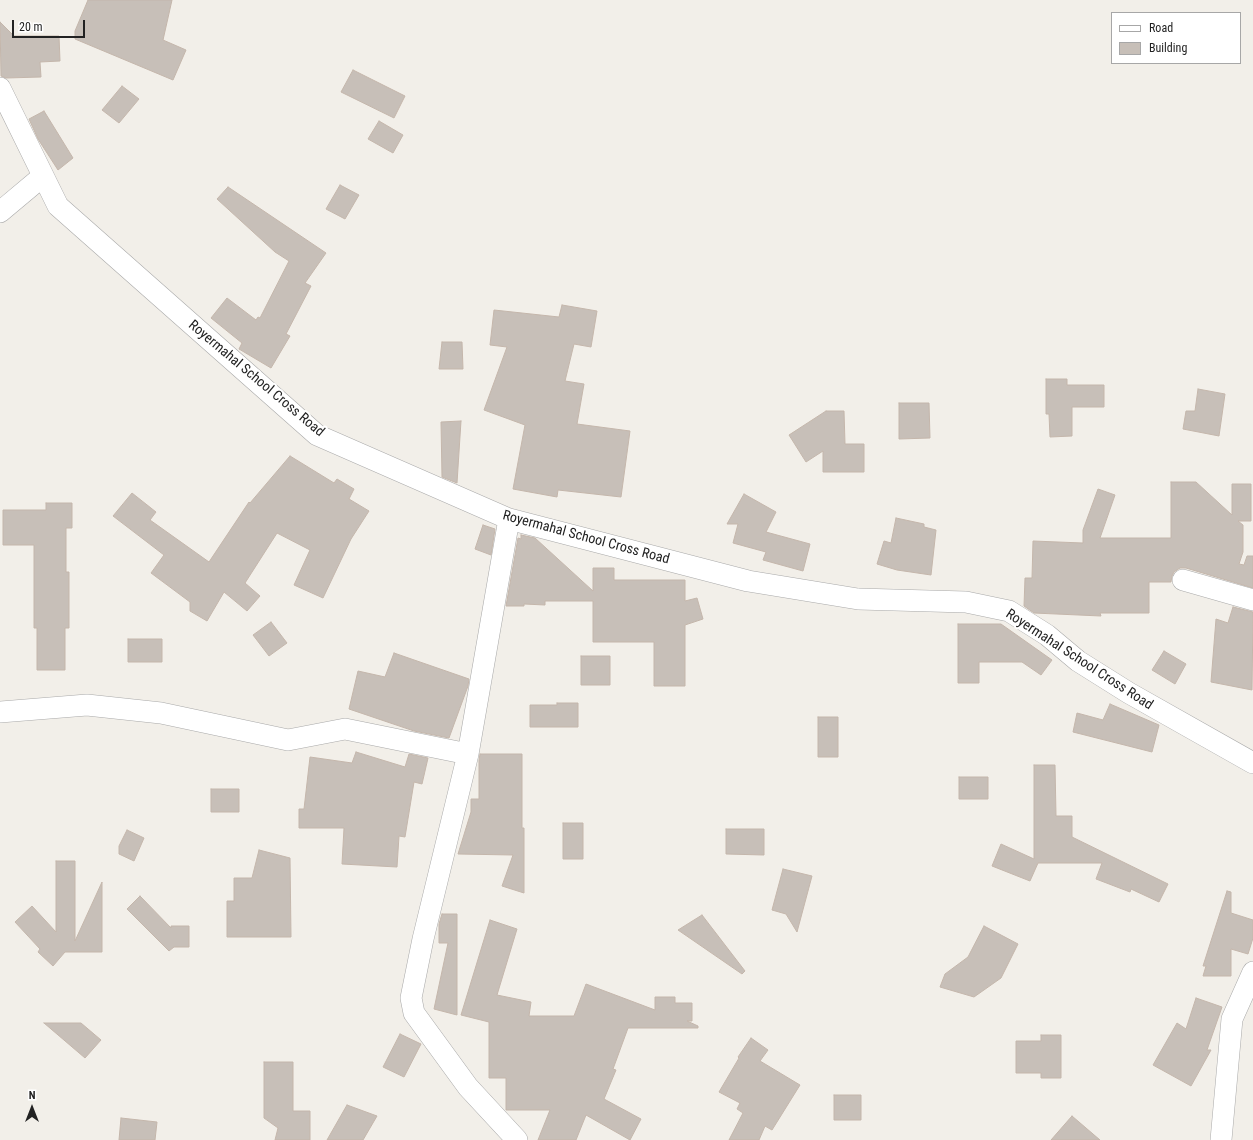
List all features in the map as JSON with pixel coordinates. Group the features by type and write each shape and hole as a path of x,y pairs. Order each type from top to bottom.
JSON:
{"street":[{"name":"Royermahal School Cross Road","path":"0,88 58,206 317,435 509,519 748,581 858,599 966,602 1009,611 1047,635 1078,661 1128,693 1253,763"},
{"path":"0,212 43,176"},
{"path":"509,519 468,754 423,939 411,998 414,1013 468,1087 517,1140"},
{"path":"1183,580 1253,600"},
{"path":"0,712 87,704 161,713 288,740 346,730 468,754"},
{"path":"1221,1140 1232,1019 1253,972"}],"building":[{"path":"88,0 172,0 163,40 186,50 173,80 75,39 75,31"},
{"path":"0,22 14,36 59,36 60,61 40,62 41,77 6,78 1,76"},
{"path":"353,70 405,96 394,118 341,92"},
{"path":"122,86 139,99 119,123 102,110"},
{"path":"44,111 73,158 58,170 38,139 29,119"},
{"path":"379,121 403,135 393,153 368,139"},
{"path":"340,185 359,195 345,219 326,209"},
{"path":"228,187 326,253 305,283 311,286 286,334 290,336 271,368 239,349 242,343 211,318 227,298 256,320 258,317 260,318 289,261 275,252 217,199"},
{"path":"562,305 597,311 591,347 574,344 565,381 584,384 577,424 630,431 621,497 558,490 557,497 513,489 525,425 484,410 507,347 490,345 494,310 559,317"},
{"path":"442,342 462,342 463,369 439,369"},
{"path":"1046,379 1067,379 1067,385 1104,385 1104,407 1072,407 1072,436 1050,437 1049,414 1046,414"},
{"path":"1198,389 1225,394 1219,436 1183,429 1186,411 1195,411"},
{"path":"899,403 929,403 930,438 899,439"},
{"path":"826,411 844,411 845,444 864,444 864,472 823,472 823,451 806,462 789,435"},
{"path":"461,421 457,483 442,477 441,422"},
{"path":"290,456 334,483 337,479 354,489 349,499 369,511 351,539 323,598 294,585 310,550 277,533 245,583 260,596 247,611 224,592 207,621 190,611 190,602 151,573 164,555 113,516 132,493 156,512 150,520 209,562 249,502 250,503"},
{"path":"1171,482 1196,482 1232,515 1232,484 1251,484 1251,521 1238,521 1243,525 1243,552 1239,564 1244,565 1247,556 1253,556 1253,588 1186,568 1180,568 1174,572 1171,582 1149,582 1149,613 1100,613 1101,616 1034,613 1024,606 1025,578 1032,578 1033,541 1083,543 1083,530 1098,489 1115,495 1100,538 1171,538"},
{"path":"744,494 776,512 766,532 810,544 803,571 763,560 766,552 733,543 738,524 727,524"},
{"path":"46,503 72,503 72,528 66,528 66,572 69,572 69,628 65,628 65,670 37,670 37,628 34,628 34,545 3,545 3,510 46,510"},
{"path":"896,518 924,524 924,527 936,530 931,575 897,570 877,564 884,541 891,543"},
{"path":"483,525 495,529 491,555 475,549"},
{"path":"521,535 535,538 593,591 593,568 614,568 614,580 685,580 685,601 697,598 703,619 685,625 685,686 654,686 654,642 593,642 593,601 545,601 545,605 524,604 524,606 506,606 518,538 521,539"},
{"path":"1233,607 1253,612 1252,690 1211,682 1216,619 1228,623"},
{"path":"271,622 287,643 269,656 253,635"},
{"path":"958,624 1001,624 1052,660 1041,675 1022,662 979,662 979,683 958,683"},
{"path":"128,639 162,639 162,662 128,662"},
{"path":"1164,651 1186,664 1175,684 1152,670"},
{"path":"394,653 469,679 468,686 449,738 414,731 349,709 358,671 385,677"},
{"path":"581,656 610,656 610,685 581,685"},
{"path":"557,703 578,703 578,727 530,727 530,705 557,705"},
{"path":"1110,704 1159,725 1152,752 1073,732 1077,713 1103,720"},
{"path":"818,717 838,717 838,757 818,757"},
{"path":"356,752 405,767 409,754 428,758 422,784 414,782 405,837 399,836 397,867 342,864 344,828 299,828 299,809 304,809 310,757 352,763"},
{"path":"480,754 522,754 524,893 502,886 513,855 458,854 471,812 471,799 479,799"},
{"path":"1034,765 1055,765 1056,816 1072,816 1072,837 1168,884 1159,902 1131,889 1130,892 1096,879 1102,863 1038,863 1030,881 992,866 1001,844 1034,859"},
{"path":"959,777 988,777 988,799 959,799"},
{"path":"211,789 239,789 239,812 211,812"},
{"path":"563,823 583,823 583,859 563,859"},
{"path":"726,829 764,829 764,855 726,854"},
{"path":"127,830 144,838 134,861 119,854 119,846"},
{"path":"259,850 290,858 291,937 227,937 227,901 234,901 234,878 252,878"},
{"path":"56,861 75,861 75,941 102,882 102,952 65,952 53,966 38,952 40,949 15,922 32,906 56,932"},
{"path":"783,869 812,876 797,932 786,914 772,910"},
{"path":"1227,891 1231,892 1231,913 1253,920 1253,938 1248,954 1231,949 1231,976 1203,976 1206,966 1203,966"},
{"path":"140,896 171,928 171,926 189,926 189,947 174,947 169,951 127,909"},
{"path":"442,914 457,914 457,1015 434,1009 448,943 439,943 439,924"},
{"path":"702,915 745,971 742,974 678,930"},
{"path":"490,920 517,929 497,995 531,1002 529,1016 574,1016 586,984 655,1010 655,997 675,997 675,1003 692,1003 692,1021 687,1021 698,1026 698,1028 628,1028 613,1069 616,1070 604,1099 641,1119 630,1140 586,1115 576,1140 538,1140 550,1110 506,1110 506,1078 489,1078 489,1022 461,1015"},
{"path":"984,926 1018,944 1001,978 974,997 940,987 945,974 968,957"},
{"path":"1196,998 1222,1007 1207,1050 1211,1050 1191,1086 1153,1065 1177,1023 1186,1029"},
{"path":"44,1023 81,1023 101,1040 85,1058"},
{"path":"400,1034 421,1044 404,1077 383,1067"},
{"path":"1041,1035 1061,1035 1061,1078 1041,1078 1041,1073 1016,1073 1016,1041 1041,1041"},
{"path":"751,1038 768,1050 760,1061 800,1085 772,1130 765,1126 759,1140 729,1140 743,1113 737,1109 740,1103 719,1092 739,1058 738,1057"},
{"path":"264,1062 293,1062 293,1111 310,1111 310,1140 275,1140 278,1128 264,1118"},
{"path":"834,1095 861,1095 861,1120 834,1120"},
{"path":"347,1105 377,1116 363,1140 327,1140"},
{"path":"1072,1116 1100,1140 1051,1140"},
{"path":"121,1118 157,1122 155,1140 119,1140"}]}
